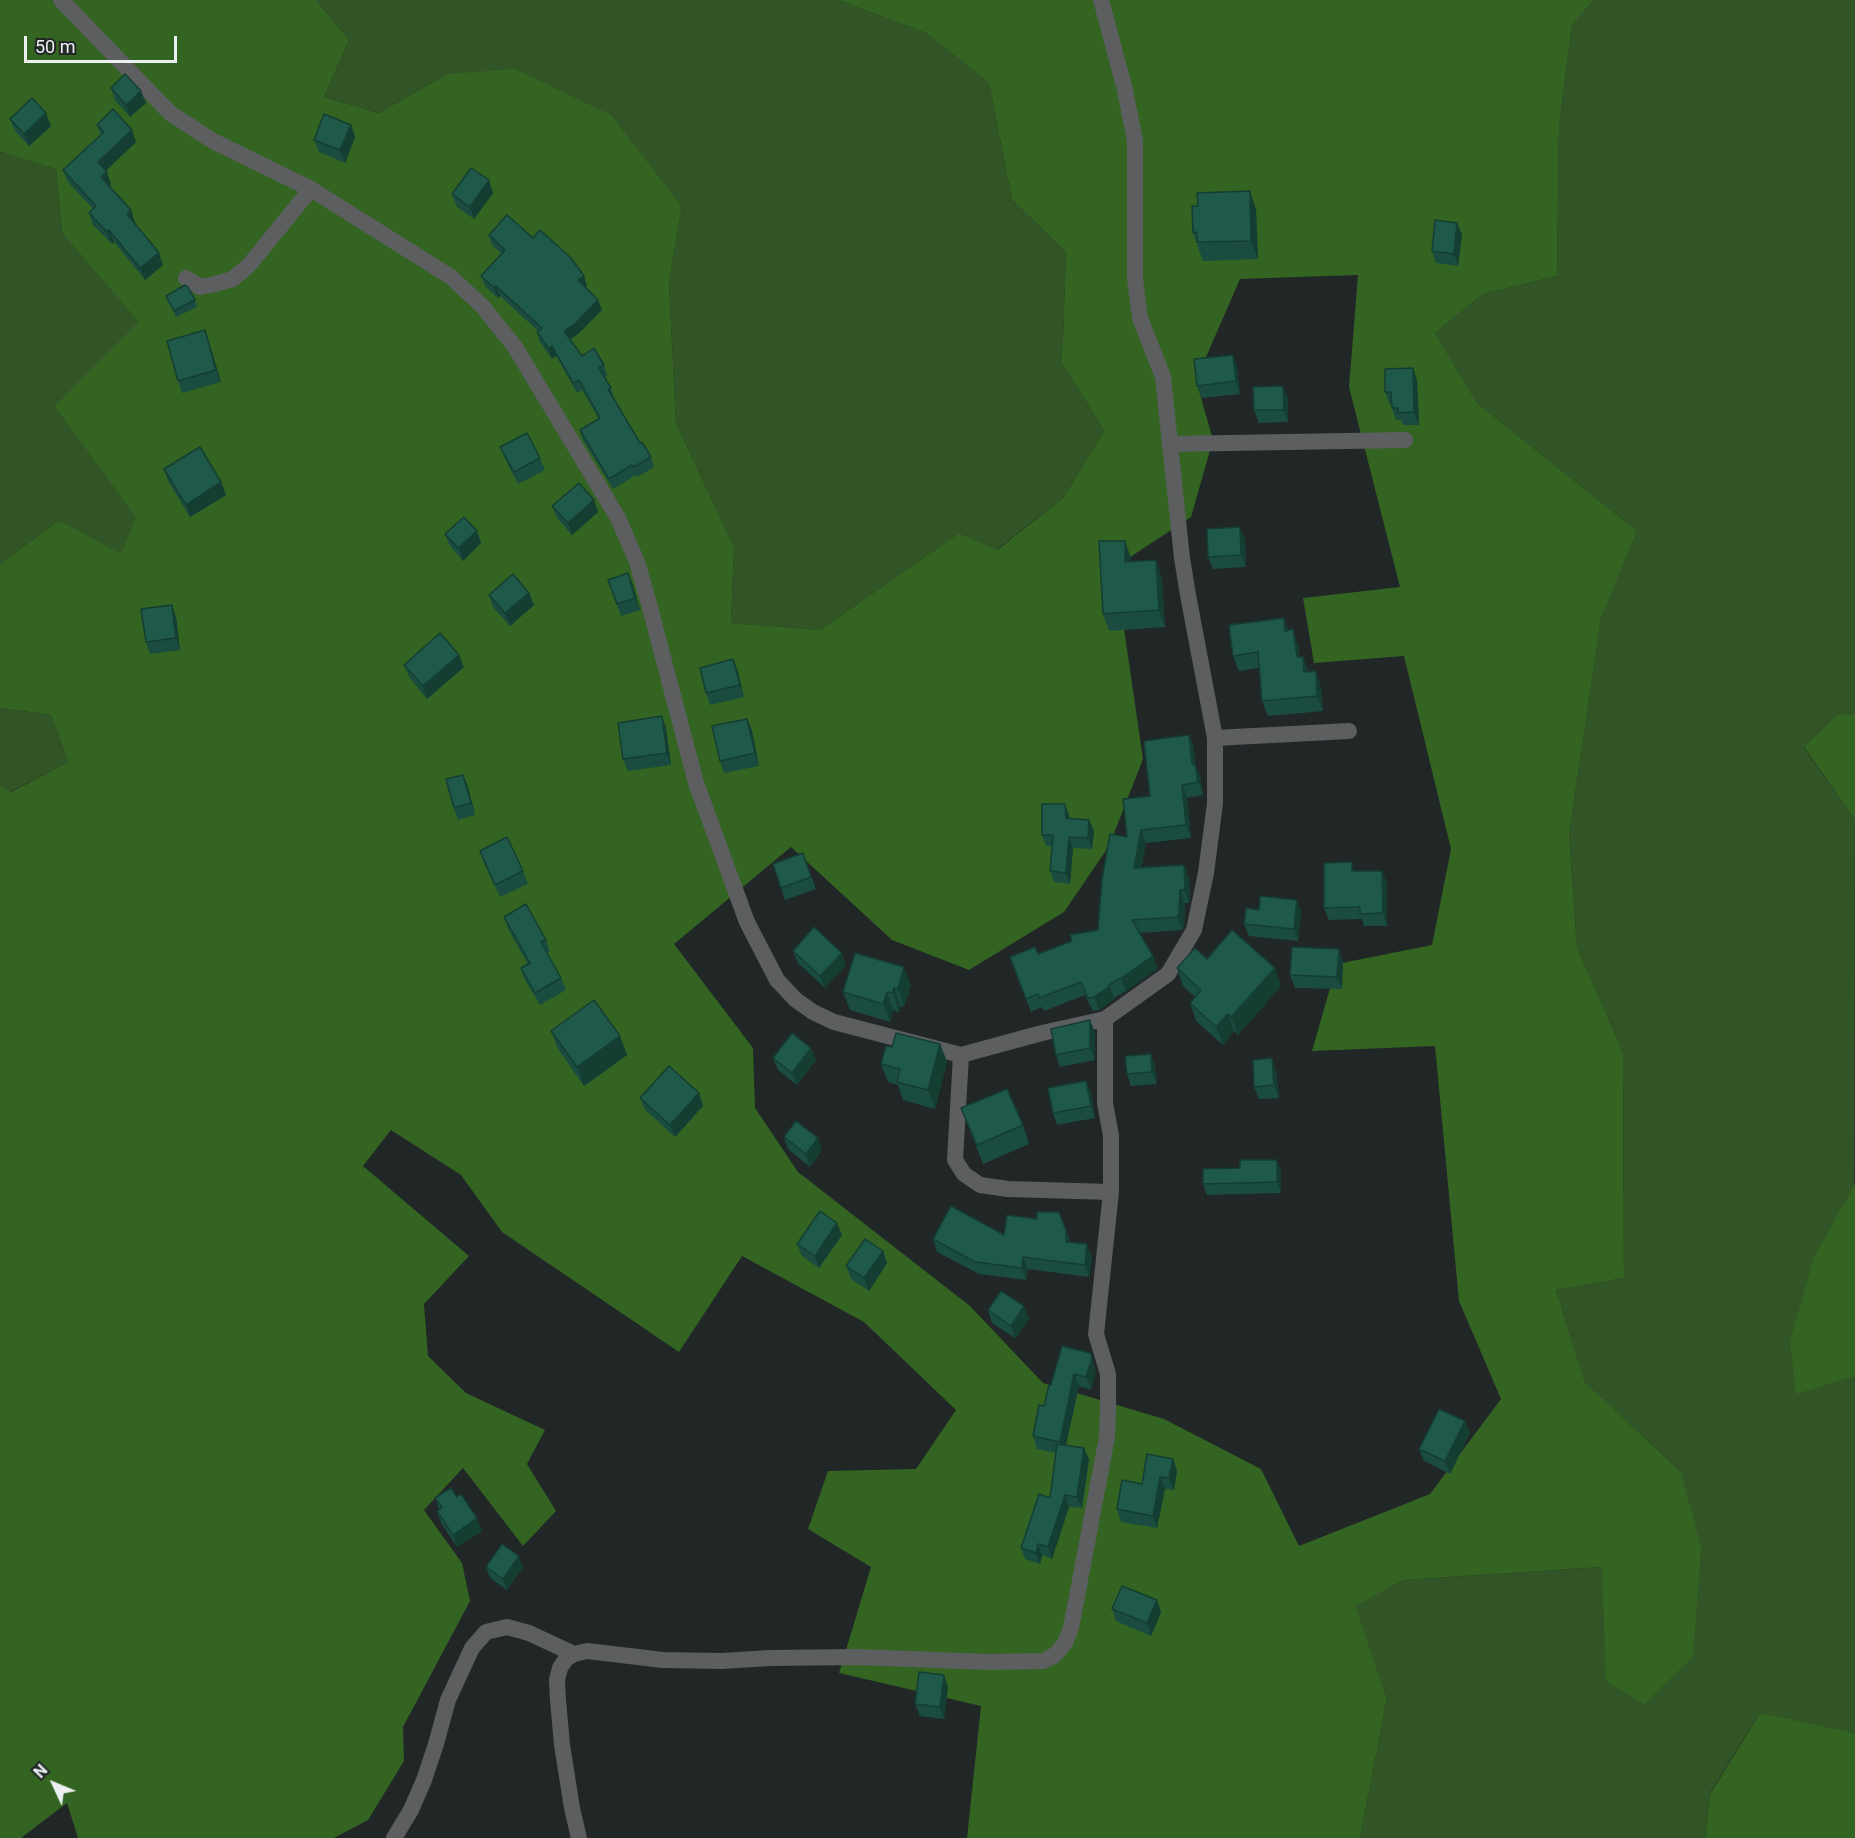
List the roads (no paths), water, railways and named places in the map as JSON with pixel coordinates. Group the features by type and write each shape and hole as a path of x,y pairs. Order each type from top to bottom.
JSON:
{"street":[{"path":"61,0 170,113 213,141 311,189 451,277 483,307 515,346 618,518 637,562 696,783 747,922 777,980 796,1000 813,1012 834,1022 962,1055 1042,1033 1105,1019 1168,974 1194,930 1206,873 1215,802 1215,738 1188,595 1164,378 1140,318 1135,279 1135,141 1125,90 1101,0"},
{"path":"186,278 200,287 233,279 249,265 311,189"},
{"path":"1170,444 1405,440"},
{"path":"1215,738 1349,731"},
{"path":"579,1838 562,1745 558,1700 560,1668 574,1654 587,1651 663,1660 722,1661 856,1657 989,1662 1043,1661 1055,1655 1065,1643 1071,1628 1107,1437 1108,1374 1096,1334 1111,1192 1111,1136 1105,1103 1105,1019"},
{"path":"962,1055 956,1160 964,1174 980,1185 1008,1189 1111,1192"},
{"path":"394,1838 411,1810 424,1780 448,1700 471,1648 486,1632 507,1626 529,1633 574,1654"}]}
